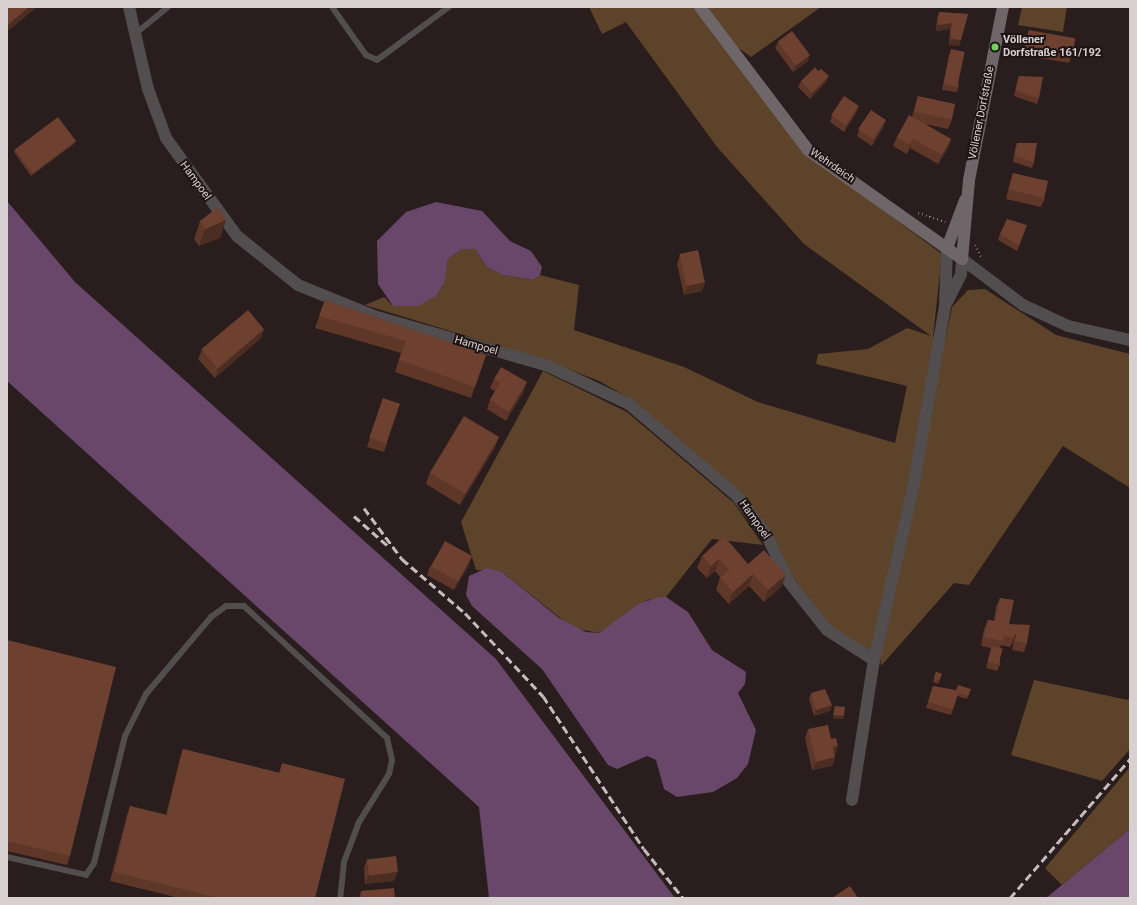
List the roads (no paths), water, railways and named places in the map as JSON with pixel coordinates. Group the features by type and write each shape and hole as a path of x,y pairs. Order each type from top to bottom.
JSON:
{"street":[{"name":"Hampoel","path":"129,7 148,89 166,138 236,236 298,285 378,317 546,365 629,404 737,496 766,534 789,582 827,630 874,660"},
{"name":"Wehrdeich","path":"700,7 808,150 962,259"},
{"name":"Völlener Dorfstraße","path":"962,259 966,234 967,195 1003,7"},
{"name":"Völlener Dorfstraße","path":"947,248 953,226 967,195"},
{"path":"852,800 874,660 913,488 945,306 947,248"},
{"path":"945,306 961,274 962,259"},
{"path":"962,259 1023,305 1068,326 1130,340"}],"lane":[{"path":"135,34 168,7"},
{"path":"332,7 366,55 377,60 449,7"},
{"path":"7,857 86,875 94,863 125,736 146,694 211,617 226,606 244,606 387,738 392,760 390,774 359,822 344,862 340,898"}],"railway":[{"path":"364,508 402,559 465,613 543,696 644,849 683,898"},
{"path":"354,516 387,545"},
{"path":"1010,898 1130,759"}],"place":[{"name":"Völlener Dorfstraße 161/192","path":"995,47"}]}
